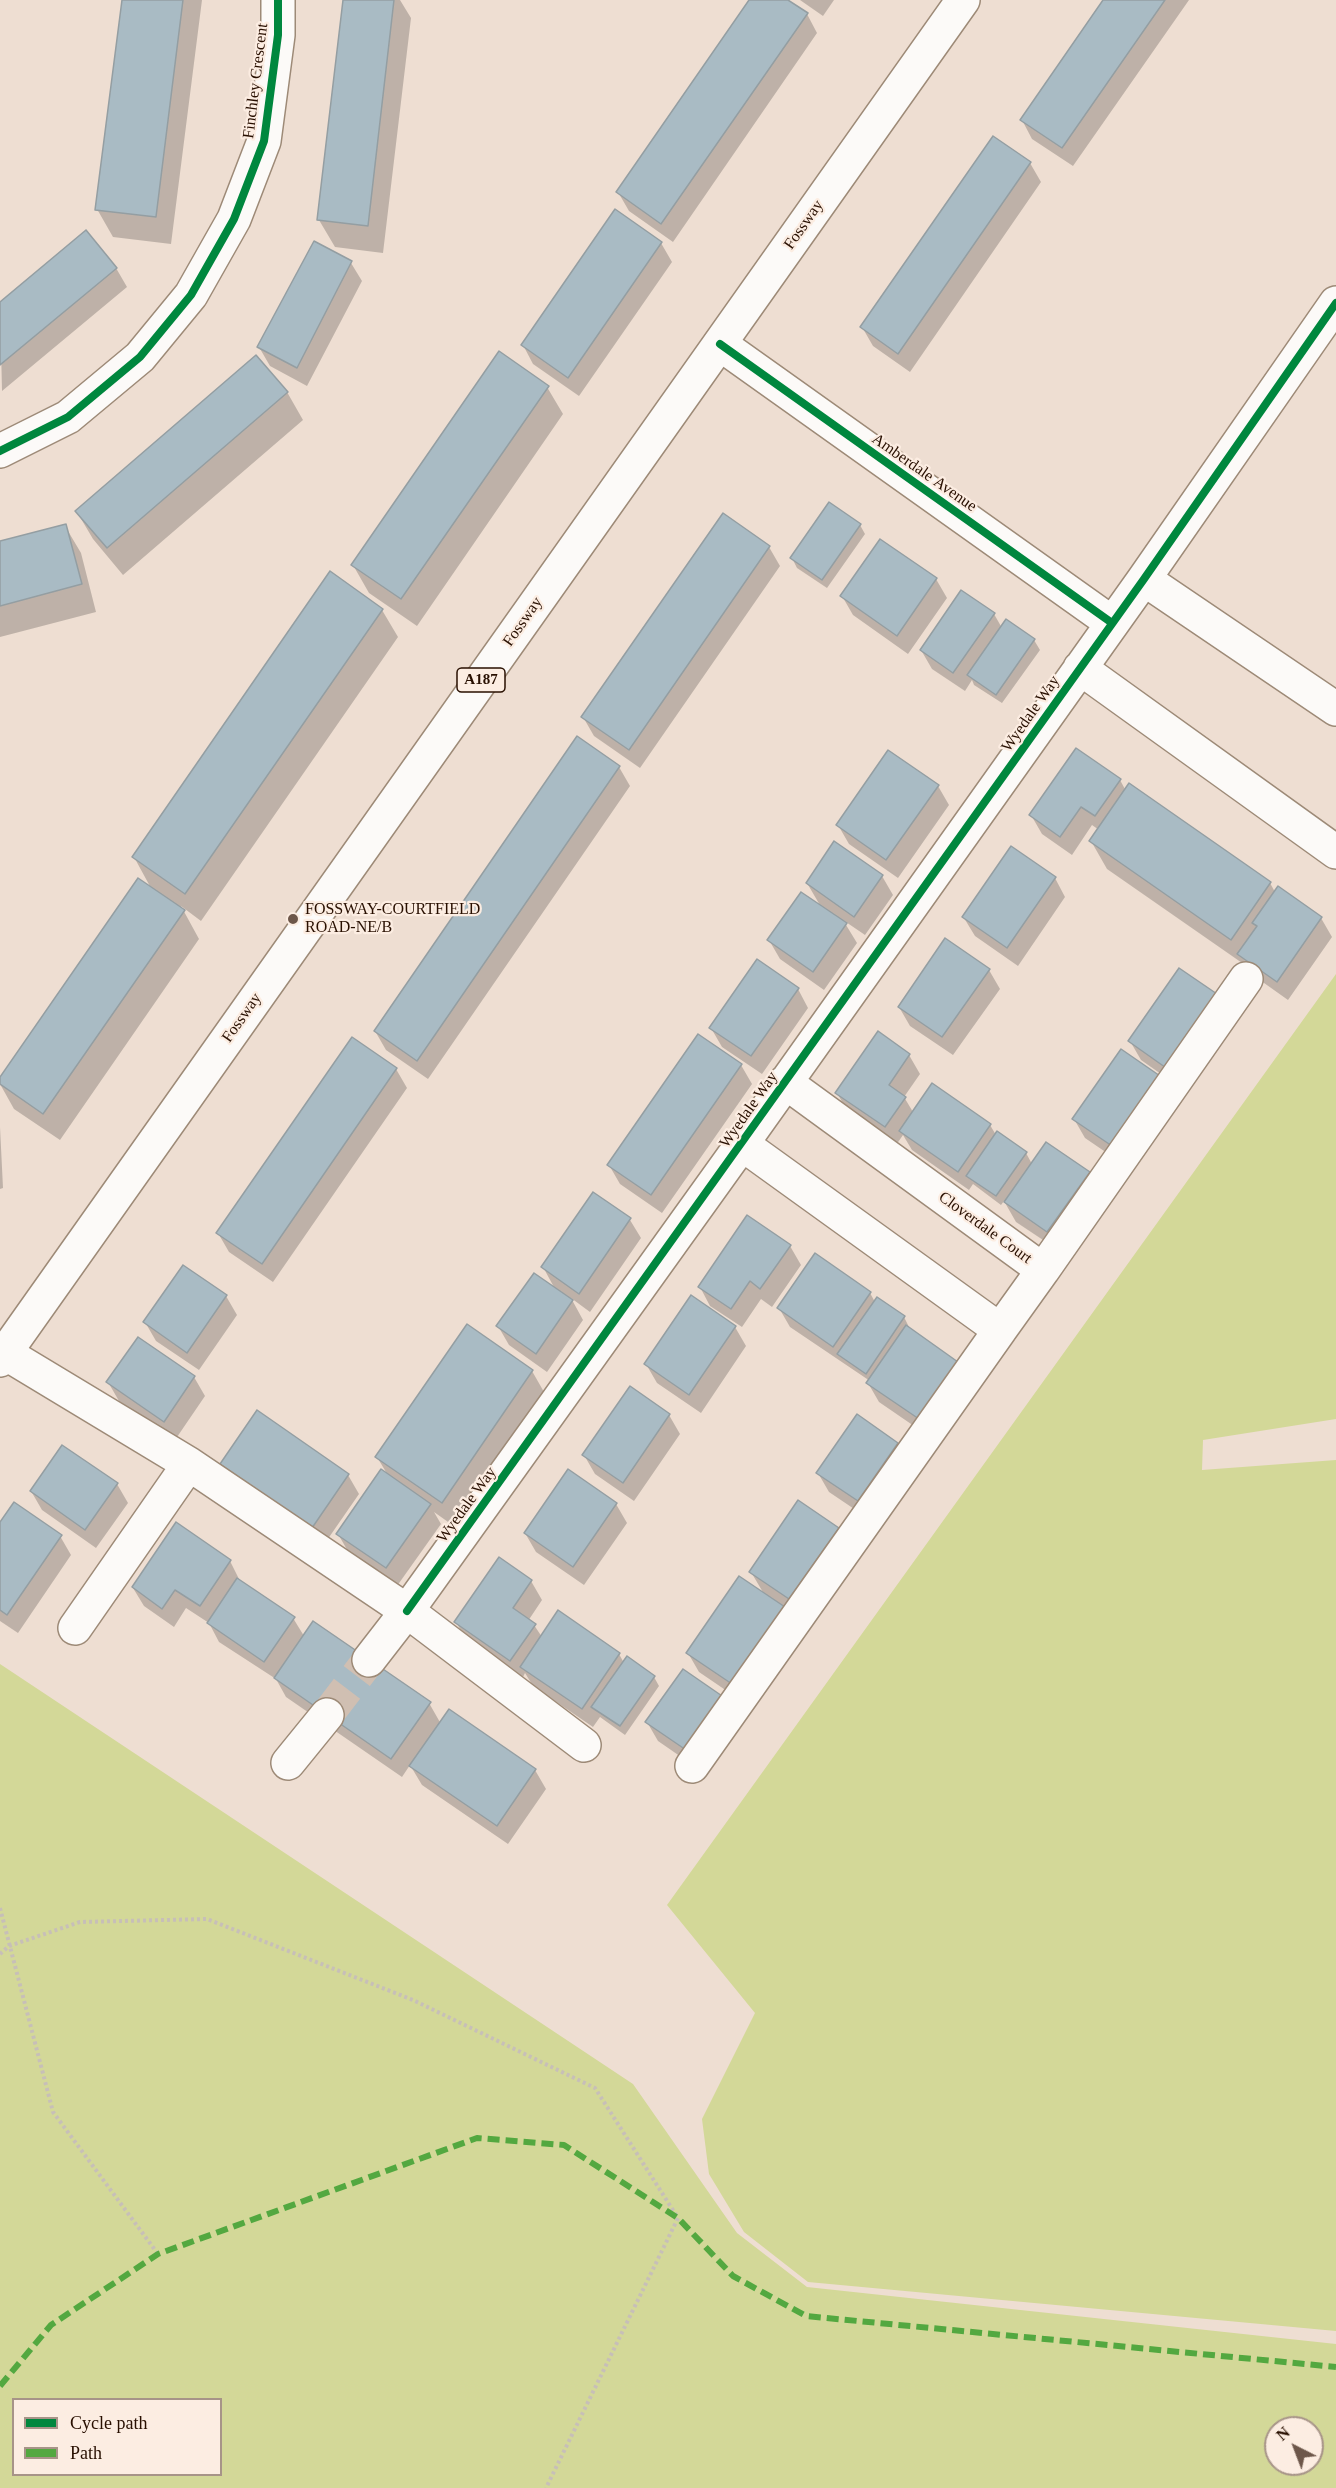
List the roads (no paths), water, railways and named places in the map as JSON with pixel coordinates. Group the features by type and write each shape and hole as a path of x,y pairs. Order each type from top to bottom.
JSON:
{"street":[{"name":"Finchley Crescent","path":"0,452 68,417 140,357 191,295 234,219 264,141 278,35 278,0"},
{"name":"Fossway","path":"2,1354 963,0"},
{"name":"Wyedale Way","path":"369,1660 407,1611 742,1144 1144,579 1336,303"},
{"name":"Amberdale Avenue","path":"720,344 1112,623"},
{"path":"1144,579 1336,710"},
{"path":"1080,668 1336,852"},
{"path":"1043,1270 1246,979"},
{"name":"Cloverdale Court","path":"692,1766 1043,1270 785,1082"},
{"path":"742,1144 1000,1330"},
{"path":"2,1354 189,1464 407,1611 584,1745"},
{"path":"75,1628 189,1464"},
{"path":"288,1764 327,1715"}],"tunnel":[{"path":"327,1715 369,1660"}],"place":[{"name":"FOSSWAY-COURTFIELD ROAD-NE/B","path":"293,919"}]}
